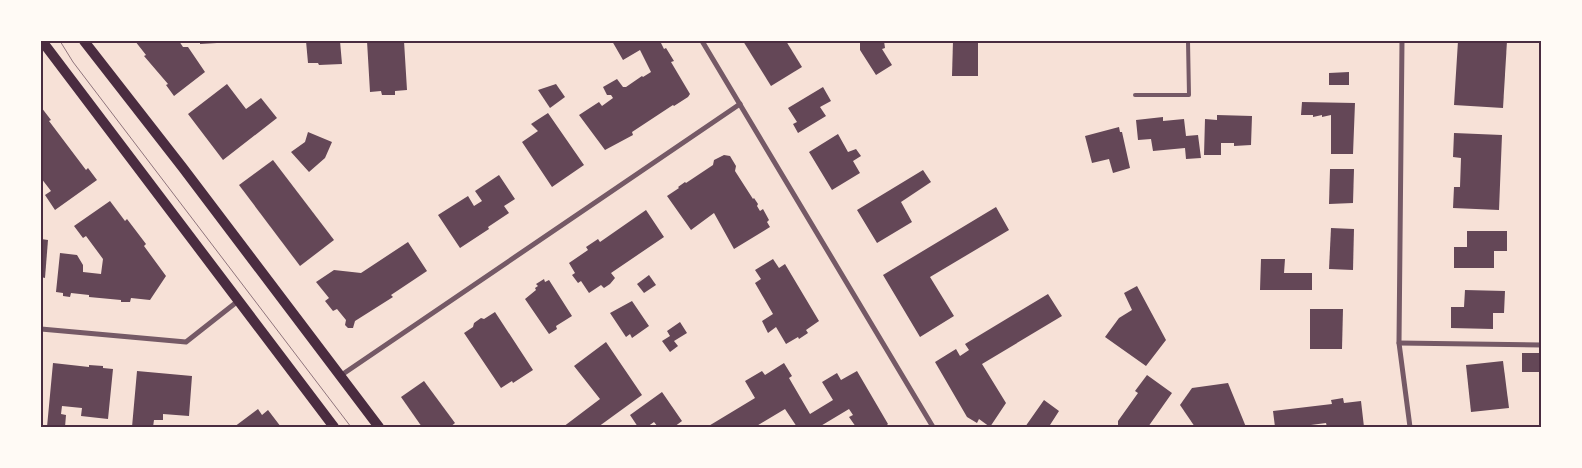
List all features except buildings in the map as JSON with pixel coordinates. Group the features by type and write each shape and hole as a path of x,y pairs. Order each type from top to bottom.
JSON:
{"main road":[{"path":"42,41 334,427"},
{"path":"84,41 184,168 379,427"}],"street":[{"path":"702,41 933,427"},
{"path":"1402,41 1399,343 1410,427"},
{"path":"340,376 740,104"},
{"path":"41,329 186,342 238,301"},
{"path":"1399,343 1541,345"}],"lane":[{"path":"1135,95 1189,95 1188,41"}],"tram line":[{"path":"60,41 73,62 351,427"}]}
